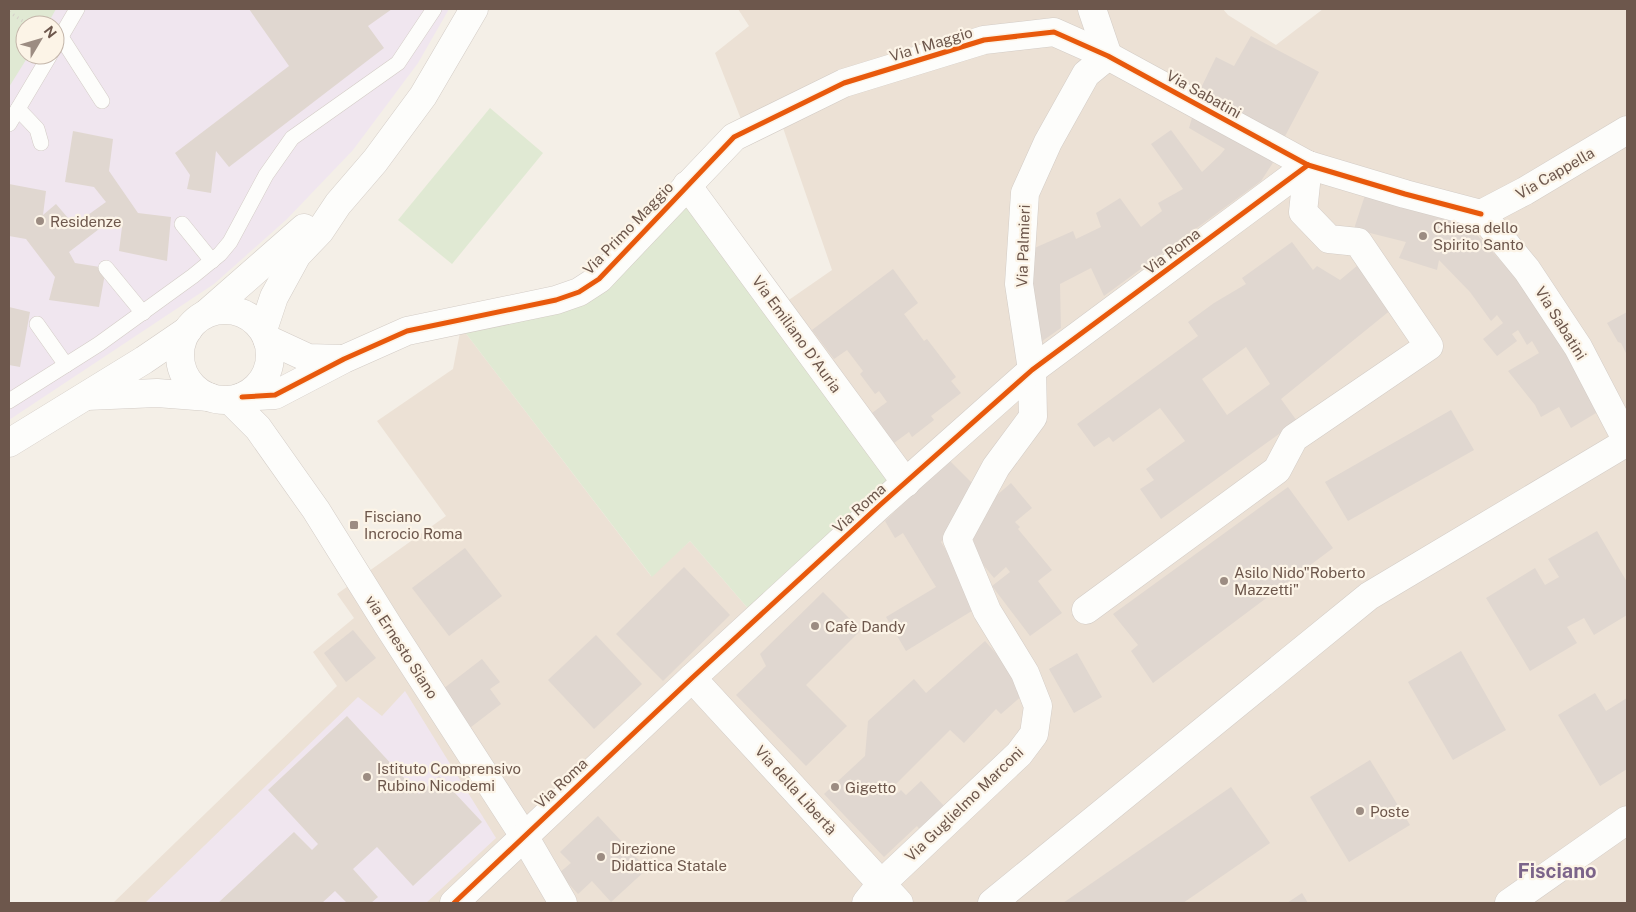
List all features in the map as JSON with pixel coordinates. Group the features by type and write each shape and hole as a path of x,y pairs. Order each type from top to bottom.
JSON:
{"street":[{"path":"265,334 274,297 297,255 320,231 338,204 375,161 423,96 474,9"},
{"path":"1092,9 1108,56"},
{"name":"Via I Maggio","path":"793,108 844,83 984,40 1054,32 1108,56"},
{"name":"Via Sabatini","path":"1108,56 1298,159 1405,194 1481,214 1527,270 1578,347 1627,441"},
{"name":"Via Palmieri","path":"1032,370 1019,284 1025,193 1048,142 1086,74 1108,56"},
{"name":"Via Primo Maggio","path":"344,359 407,330 556,300 579,292 598,279 734,137 793,108"},
{"name":"Via Cappella","path":"1481,214 1526,191 1627,130"},
{"path":"1086,610 1277,470 1294,438 1428,346 1358,242 1329,239 1303,212 1298,159"},
{"name":"Via Roma","path":"454,903 692,678 1032,370 1298,159"},
{"name":"Via Emiliano D'Auria","path":"687,185 906,483"},
{"path":"9,443 144,360 197,322 310,223 338,204"},
{"path":"229,310 252,318 265,334 270,349 268,371 263,381 252,392 227,398 191,385 182,367 181,344 197,322 229,310"},
{"path":"265,334 308,358 344,359"},
{"path":"86,396 157,393 227,398 275,394 344,359"},
{"name":"Via Guglielmo Marconi","path":"882,897 1019,754 1034,734 1038,706 1025,673 986,611 957,539 996,466 1033,417 1032,370"},
{"name":"via Ernesto Siano","path":"227,398 258,428 316,510 388,627 524,836 563,903"},
{"path":"992,903 1369,596 1627,441"},
{"name":"Via della Libertà","path":"692,678 882,897"},
{"path":"1509,903 1627,820"}],"lane":[{"path":"65,30 77,9"},
{"path":"9,401 100,344 212,261 230,242 266,175 292,138 398,63 434,9"},
{"path":"65,51 102,101"},
{"path":"9,124 44,65"},
{"path":"18,109 38,129 41,143"},
{"path":"182,224 212,261"},
{"path":"106,268 143,313"},
{"path":"38,324 66,365"}],"shaded area":[{"path":"9,9 449,9 418,63 353,150 287,219 214,284 9,420"},
{"path":"738,9 1223,9 1228,15 1276,45 1323,9 1627,9 1627,903 113,903 337,686 313,652 354,618 337,594 446,516 377,421 453,369 461,327 651,576 690,541 751,612 783,304 832,270 781,122 748,137 715,53 749,26"},
{"name":"Istituto Comprensivo Rubino Nicodemi","path":"405,691 496,838 426,903 145,903 358,697 382,716"}],"green space":[{"path":"9,9 56,9 53,15 15,15 15,65 23,65 9,87"},
{"path":"490,108 543,153 452,264 398,220"},
{"path":"694,184 908,469 751,612 690,541 652,577 461,327 571,305"}],"building":[{"path":"249,9 392,9 368,26 384,48 229,167 216,151 211,193 187,189 190,175 175,153 289,66"},
{"path":"1251,36 1319,72 1283,140 1276,158 1261,181 1104,296 1091,268 1060,284 1061,328 1038,344 1030,250 1073,231 1076,239 1101,227 1096,213 1120,198 1141,227 1162,211 1158,203 1183,189 1151,144 1171,130 1202,172 1220,155 1225,149 1189,128 1194,111 1236,112 1200,90 1216,57 1234,66"},
{"name":"Residenze","path":"73,131 113,139 109,171 138,213 171,217 167,261 119,251 122,227 116,216 69,252 75,263 106,268 99,307 49,300 55,277 26,239 9,236 9,184 46,191 43,215 56,204 74,225 106,202 94,187 65,182"},
{"path":"1365,195 1468,225 1517,279 1520,276 1601,410 1571,428 1559,407 1541,417 1535,405 1508,371 1539,353 1532,341 1527,345 1518,330 1512,334 1517,341 1497,356 1483,339 1503,323 1497,315 1491,321 1470,292 1439,260 1437,270 1399,258 1406,242 1354,229"},
{"path":"1292,242 1313,270 1317,266 1340,280 1358,265 1392,309 1281,399 1297,421 1161,519 1140,489 1154,480 1146,469 1185,441 1160,408 1113,442 1109,437 1094,447 1077,424 1198,336 1188,322 1214,303 1246,284 1242,278","holes":["1246,347 1270,384 1227,415 1202,379"]},
{"path":"893,269 918,303 904,314 924,341 927,339 956,377 951,381 961,393 931,416 934,420 912,437 909,432 894,443 872,413 887,402 879,391 875,394 860,374 863,371 847,350 834,359 812,330"},
{"path":"9,307 30,312 20,367 9,365"},
{"path":"1627,312 1627,355 1607,323"},
{"path":"1451,410 1474,450 1348,521 1325,482"},
{"path":"949,460 980,491 941,542 980,606 906,651 886,617 936,587 903,533 895,538 885,521"},
{"path":"1011,483 1032,508 1015,522 1020,527 1018,529 1052,570 1038,581 1062,613 1030,636 992,586 1010,572 1006,567 994,578 975,555 972,527 983,507"},
{"name":"Asilo Nido\"Roberto Mazzetti\"","path":"1288,487 1333,548 1153,683 1131,651 1138,645 1113,614"},
{"path":"1597,531 1627,582 1627,615 1594,635 1584,618 1567,627 1577,643 1530,671 1486,598 1535,568 1545,585 1559,577 1548,559"},
{"path":"465,548 502,596 449,636 412,588"},
{"path":"684,567 730,615 663,681 616,634"},
{"path":"823,592 861,630 806,685 847,726 806,766 736,695 766,666 760,654"},
{"path":"353,630 376,658 346,682 324,653"},
{"path":"596,635 642,684 594,729 548,680"},
{"path":"985,641 1025,686 1025,693 1001,714 996,709 964,743 950,730 892,788 898,793 901,790 906,795 921,781 945,807 920,830 917,826 884,857 824,794 865,756 868,721 914,679 926,693"},
{"path":"1461,651 1506,730 1453,760 1408,682"},
{"path":"1077,653 1102,697 1074,713 1049,669"},
{"path":"482,659 500,682 490,689 501,704 471,727 443,689"},
{"path":"1595,693 1606,711 1627,698 1627,769 1600,786 1558,715"},
{"path":"347,716 419,794 439,776 482,822 413,886 377,847 353,869 378,897 371,903 347,903 335,891 322,903 218,903 294,832 312,850 318,844 268,790"},
{"name":"Poste","path":"1370,760 1410,825 1349,862 1310,797"},
{"path":"1231,787 1270,843 1183,903 1063,903"},
{"name":"Direzione Didattica Statale","path":"598,816 647,869 611,902 592,881 578,894 559,873 571,863 560,852"},
{"path":"1302,893 1308,903 1287,903"}],"cycle path":[{"path":"242,397 275,395 344,359 407,331 556,300 579,292 599,279 734,137 844,83 984,40 1054,32 1108,56 1308,165 1481,214"},
{"path":"454,903 692,678 880,505 1032,370 1308,165"}],"place":[{"name":"Residenze","path":"40,221"},
{"name":"Chiesa dello Spirito Santo","path":"1423,236"},
{"name":"Fisciano Incrocio Roma","path":"354,525"},
{"name":"Asilo Nido\"Roberto Mazzetti\"","path":"1224,581"},
{"name":"Cafè Dandy","path":"815,626"},
{"name":"Istituto Comprensivo Rubino Nicodemi","path":"367,777"},
{"name":"Gigetto","path":"835,787"},
{"name":"Poste","path":"1360,811"},
{"name":"Direzione Didattica Statale","path":"601,857"}],"district":[{"name":"Fisciano","path":"1557,871"}]}
